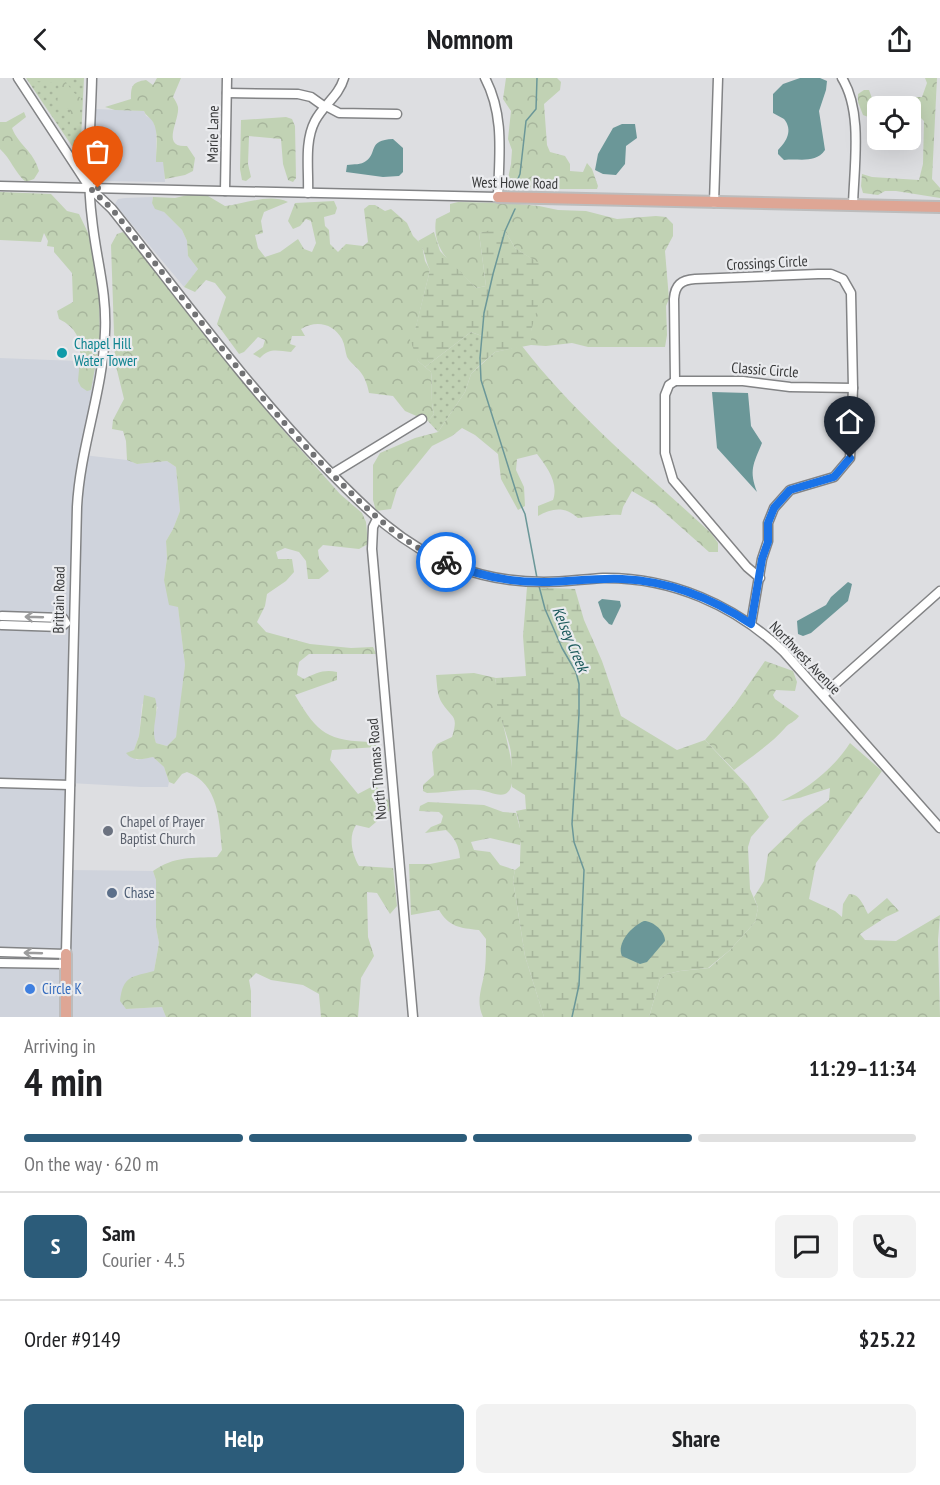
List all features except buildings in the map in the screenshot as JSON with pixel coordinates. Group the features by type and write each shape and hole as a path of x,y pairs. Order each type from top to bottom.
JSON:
{"main road":[{"name":"West Howe Road","path":"498,197 940,207"},
{"name":"Brittain Road","path":"66,959 66,1017"}],"street":[{"name":"Northwest Avenue","path":"18,78 90,188 112,209 277,416 377,519 411,544 455,566 490,576 540,582 606,578 658,584 699,596 751,624 783,652 823,695 940,828"},
{"name":"Brittain Road","path":"66,959 70,785 70,623 77,495 81,464 100,375 105,331 103,282 92,220 90,188 92,78"},
{"name":"Marie Lane","path":"225,191 227,78"},
{"path":"308,192 310,131 325,107 341,88 344,78"},
{"path":"485,78 495,101 500,128 498,197"},
{"path":"714,202 718,78"},
{"path":"842,78 851,96 855,114 853,205"},
{"path":"227,93 298,94 311,97 339,113 397,114"},
{"name":"West Howe Road","path":"0,186 498,197"},
{"name":"Crossings Circle","path":"751,624 760,578 762,559 768,542 768,523 774,508 790,490 834,477 850,458 853,388 851,293 843,279 831,274 695,279 681,282 675,290 675,381 669,385 665,395 665,453 673,480 747,567 760,578"},
{"name":"Classic Circle","path":"675,381 743,381 790,387 853,388"},
{"path":"332,474 422,419"},
{"name":"North Thomas Road","path":"377,519 373,527 372,549 413,1017"},
{"path":"823,695 940,591"},
{"path":"2,621 61,627 70,623"},
{"path":"0,783 70,785"},
{"path":"0,952 66,959"},
{"path":"0,963 66,959"}],"shaded area":[{"path":"94,109 144,111 146,116 152,119 156,129 156,161 164,164 165,182 99,181 93,177"},
{"path":"153,197 152,203 182,230 187,241 188,256 198,269 184,287 115,204 118,199"},
{"path":"0,358 77,361 102,366 83,455 127,460 137,464 167,461 176,467 180,511 166,541 167,558 164,580 174,605 178,606 185,665 179,722 176,737 167,746 156,743 153,735 153,720 158,707 142,704 139,736 134,750 136,760 153,757 164,767 169,782 168,787 70,783 69,870 153,871 156,880 156,927 159,943 154,971 126,1009 162,1007 166,1017 0,1017 0,963 66,964 66,955 0,952"}],"green space":[{"path":"26,78 84,78 81,139 78,146 72,146"},
{"path":"32,78 63,78 73,92 81,98 79,123 72,129 70,109 52,104 60,96 58,83 34,81"},
{"path":"157,78 181,78 173,97 177,103 178,112 173,138 174,143 187,146 195,158 193,171 165,179 163,162 156,162 157,136 152,120 144,111 115,110 105,107 131,99 135,83 146,80 153,85"},
{"path":"506,78 557,78 561,82 560,90 544,104 547,145 550,152 565,156 570,164 570,171 583,172 587,163 592,169 597,189 533,189 511,186 507,183 512,150 508,139 511,111 503,99"},
{"path":"925,78 937,78 932,179 940,188 940,198 896,191 885,191 878,195 863,193 862,174 872,177 919,180 923,164 924,121 921,118 921,97 927,83"},
{"path":"869,90 871,96 867,96 867,116 863,115 858,102 858,94"},
{"path":"24,112 26,117 12,128 33,158 39,171 34,179 26,182 0,149 0,122 6,122"},
{"path":"286,117 292,119 295,126 296,178 293,182 288,180 283,164 281,139 249,136 248,164 251,177 246,181 242,180 240,169 241,120"},
{"path":"0,192 51,194 67,211 79,214 90,237 99,288 100,340 91,390 87,391 81,387 78,381 80,345 78,338 68,325 59,319 57,311 73,302 72,273 54,252 54,247 47,246 48,241 44,233 41,242 0,240"},
{"path":"196,193 208,196 225,206 265,199 288,202 264,212 261,221 263,233 255,235 258,248 265,257 280,252 298,239 304,249 312,252 316,243 311,221 306,219 300,226 293,229 288,221 295,203 334,201 337,208 335,214 324,217 325,226 329,230 330,244 338,252 346,244 363,246 368,242 364,209 369,205 375,205 385,211 391,209 407,223 413,236 422,245 425,261 430,270 415,331 418,361 431,372 434,414 428,421 405,411 393,396 369,393 363,376 347,357 342,339 329,326 318,324 301,329 305,336 292,336 290,344 296,346 291,352 271,351 260,358 253,354 263,347 265,340 258,337 244,352 239,354 217,324 226,297 215,283 206,280 195,292 184,287 198,269 188,256 187,241 182,230 164,212 155,209 152,203 153,197 175,198"},
{"path":"458,202 507,203 558,210 586,211 617,219 666,217 673,224 673,236 665,251 669,299 666,306 665,347 588,347 572,343 531,345 541,265 515,248 505,231 479,233 486,286 476,288 446,258 437,241 436,219 450,212 450,204"},
{"path":"495,229 505,231 515,248 542,265 538,305 531,331 531,345 495,352 480,365 482,336 471,332 425,367 418,361 409,337 415,330 430,270 418,241 434,232 440,251 476,288 486,286 479,233"},
{"path":"123,232 284,431 340,494 362,513 366,522 368,544 359,549 323,545 318,550 319,558 329,571 319,579 308,579 306,561 299,552 285,548 276,552 278,559 292,559 294,572 286,581 267,594 265,606 257,622 266,632 310,644 351,648 373,647 376,654 309,654 299,662 297,675 304,679 320,672 332,671 337,672 337,680 295,695 310,719 325,733 345,740 374,742 377,747 332,750 330,760 358,794 375,785 389,801 389,811 369,828 356,825 352,835 354,856 359,866 393,868 397,906 390,914 377,893 367,892 368,937 374,956 361,978 358,1017 321,1017 319,994 303,985 271,980 256,973 249,980 251,1017 166,1017 162,1007 126,1009 120,1001 123,986 130,978 154,971 159,943 156,927 156,880 153,871 176,860 217,857 222,850 218,815 206,785 187,772 182,774 174,784 169,782 164,767 153,757 135,759 126,753 134,750 139,736 144,695 155,698 154,737 156,743 167,746 176,737 185,665 178,607 169,605 164,580 167,558 166,541 180,511 176,467 167,461 137,464 127,460 123,431 112,429 113,420 124,399 115,362 111,245 117,234"},
{"path":"471,332 482,336 480,365 471,374 465,392 438,432 428,421 434,414 431,372 425,367"},
{"path":"522,346 588,420 711,533 718,543 718,552 709,552 656,505 632,491 621,515 578,518 558,509 538,516 538,506 553,500 554,487 548,470 537,454 517,459 516,470 524,487 525,506 518,510 501,479 498,454 475,435 462,428 432,446 397,489 391,509 376,511 373,500 373,465 380,453 415,438 438,432 465,392 471,374 495,352"},
{"path":"527,587 575,589 584,620 602,661 621,716 677,750 705,740 748,786 769,817 751,837 748,847 750,889 758,908 755,922 730,950 708,968 680,971 667,974 660,979 649,1017 544,1017 525,956 513,880 515,870 520,866 520,832 516,811 526,809 525,795 512,787 511,753 497,706 495,687 496,678 526,676 523,636"},
{"path":"765,661 793,671 797,682 795,691 776,690 773,695 775,699 799,716 767,745 734,770 705,740 735,704"},
{"path":"474,673 496,678 498,704 511,758 511,787 502,795 481,790 427,793 423,791 423,785 434,775 432,752 437,744 452,737 455,724 455,720 440,700 436,675"},
{"path":"850,743 882,771 816,863 809,899 835,911 842,917 843,904 849,894 859,898 868,914 887,898 899,911 860,934 865,940 896,941 940,915 938,940 940,1017 649,1017 660,979 667,974 680,971 709,968 730,950 755,922 758,908 754,897 764,881 768,854 804,819 829,800 830,788 781,801 820,777"},
{"path":"428,802 484,805 503,812 516,813 522,836 520,845 490,838 471,842 474,850 490,852 500,865 515,870 513,880 525,956 544,1017 483,1017 480,999 485,969 486,939 479,930 451,923 439,910 411,915 409,864 430,864 460,858 456,842 446,830 425,833 431,827 441,823 443,816 439,812 419,811 420,806"}],"water":[{"path":"800,78 820,78 827,81 819,111 825,150 812,159 784,160 778,154 778,150 786,139 788,127 784,119 773,113 773,94 783,84"},
{"path":"622,124 635,124 637,138 626,146 625,164 616,175 603,174 595,170 598,154 613,128"},
{"path":"393,139 403,148 403,172 399,176 383,177 346,172 347,165 360,164 370,158 376,144"},
{"path":"712,392 748,393 751,426 762,443 753,468 757,492 717,448"},
{"path":"848,582 852,584 848,601 811,633 803,636 798,634 797,621 826,605 831,597"},
{"path":"602,599 620,601 621,606 612,625 603,617 598,602"},
{"path":"644,921 658,927 665,941 647,962 640,964 622,956 621,946 626,936"}],"waterway":[{"name":"Kelsey Creek","path":"515,186 520,174 526,121 536,109 537,78"},
{"name":"Kelsey Creek","path":"515,209 505,231 484,313 480,358 481,380 525,514 537,578"},
{"name":"Kelsey Creek","path":"539,586 545,609 562,648 576,672 579,684 572,824 574,842 584,870 579,985 572,1017"}],"way so far":[{"path":"98,188 90,188 112,209 297,438 377,519 411,544 446,562"}],"place":[{"name":"Chapel Hill Water Tower","path":"62,353"},
{"name":"Chapel of Prayer Baptist Church","path":"108,831"},
{"name":"Chase","path":"112,893"},
{"name":"Circle K","path":"30,989"}],"route":[{"path":"446,562 473,572 521,581 550,582 606,578 654,583 699,596 751,624 762,559 768,542 768,523 774,508 790,490 834,477 850,458"}]}
